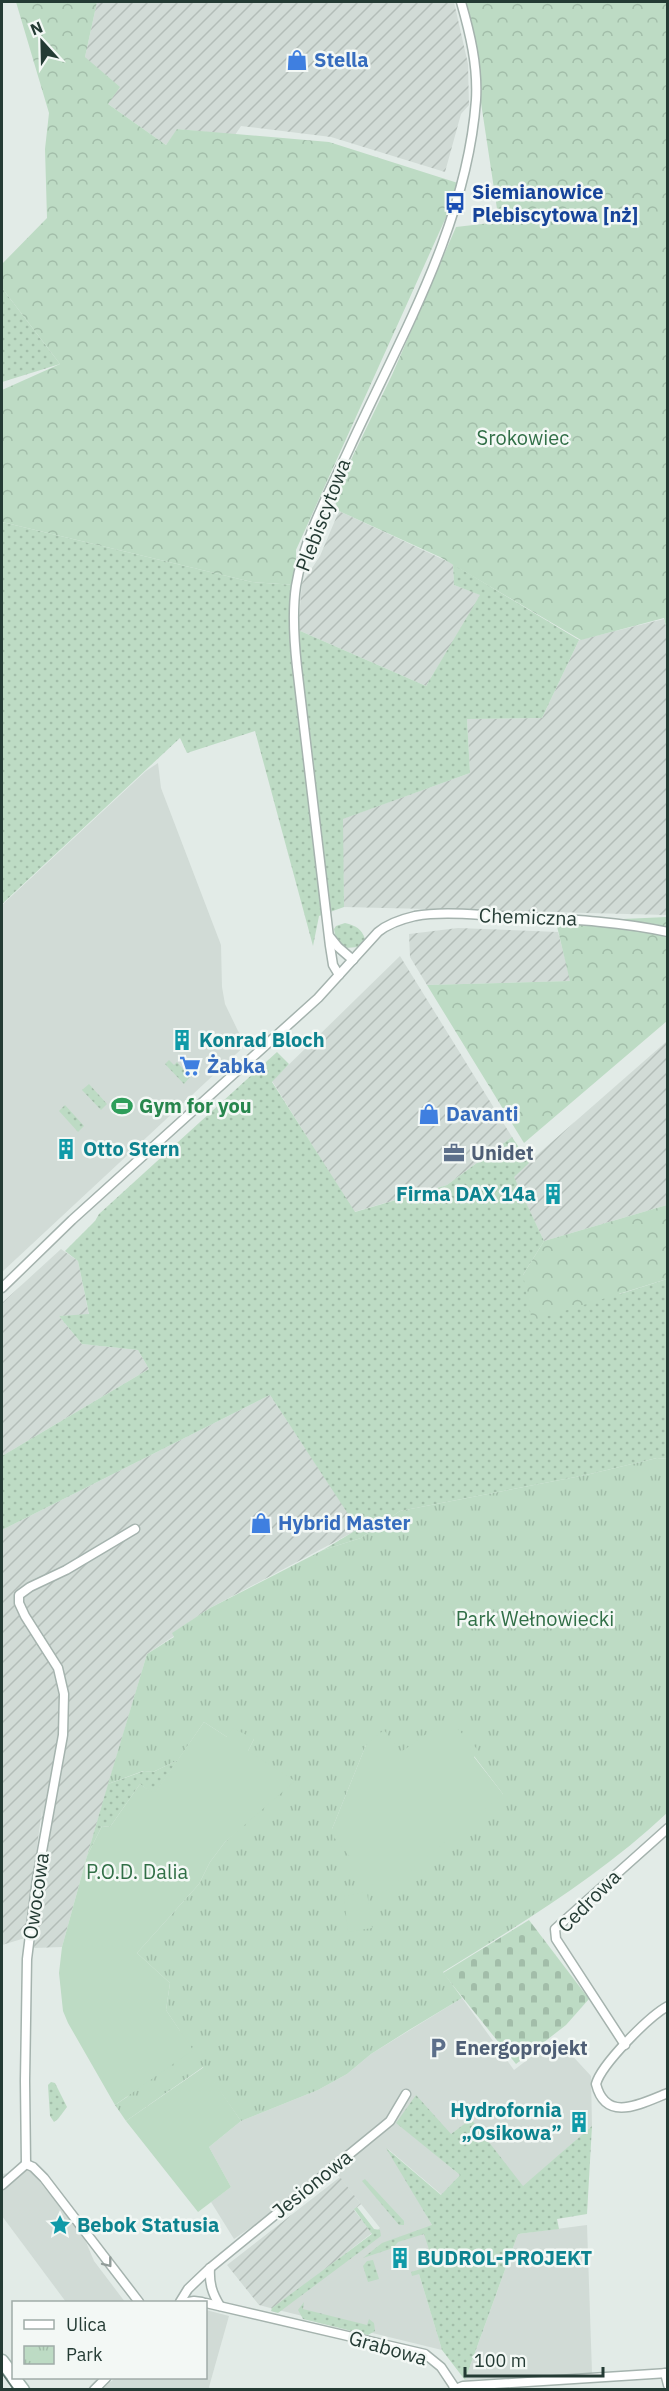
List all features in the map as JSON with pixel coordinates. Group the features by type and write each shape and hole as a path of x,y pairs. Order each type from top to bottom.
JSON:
{"main road":[{"path":"2,2361 12,2374"}],"street":[{"name":"Plebiscytowa","path":"339,975 333,964 294,639 296,585 305,552 325,501 440,252 461,184 476,98 475,64 470,31 461,2"},
{"name":"Chemiczna","path":"353,960 378,932 389,924 423,915 585,919 638,925 668,932"},
{"path":"2,1288 79,1214 318,998 353,960 330,937"},
{"name":"Owocowa","path":"26,2164 27,1959 37,1879 63,1735 64,1694 58,1668 25,1616 19,1595 135,1529"},
{"name":"Cedrowa","path":"625,2045 556,1940 555,1929 668,1828"},
{"path":"668,2006 650,2018 598,2078 598,2091 603,2101 610,2107 627,2107 668,2093"},
{"name":"Jesionowa","path":"181,2301 188,2289 210,2268 377,2133 390,2121 406,2094"},
{"path":"2,2185 26,2164 33,2167 139,2301"},
{"path":"210,2268 209,2280 220,2306"},
{"name":"Grabowa","path":"207,2304 425,2354 441,2367 454,2389 531,2386 666,2373"},
{"path":"666,2373 668,2385"},
{"path":"94,2390 105,2379"}],"shaded area":[{"path":"97,2 454,2 468,64 469,105 461,114 445,172 331,137 241,126 235,135 178,129 166,145 108,104 85,57"},
{"path":"339,511 453,564 454,585 481,595 426,686 298,630 302,583 320,556"},
{"path":"664,619 668,633 667,915 344,907 342,819 470,773 467,719 542,718 579,640"},
{"path":"158,763 161,788 221,945 222,987 225,1004 242,1037 250,1041 2,1272 2,905 146,771"},
{"path":"458,928 558,932 571,981 427,985 410,957 409,934"},
{"path":"400,956 512,1137 447,1185 354,1212 272,1081"},
{"path":"667,1041 667,1205 544,1241 513,1176"},
{"path":"61,1249 78,1261 89,1315 59,1316 82,1344 138,1350 149,1369 2,1456 2,1303"},
{"path":"270,1395 359,1529 210,1608 147,1654 62,1947 34,1948 42,1809 25,1938 2,1945 2,1530"},
{"path":"462,1998 514,2070 556,2038 591,2076 592,2126 523,2187 471,2120 451,2134 397,2123 460,2175 442,2195 388,2149 432,2225 437,2245 433,2269 419,2274 442,2350 274,2309 380,2228 334,2170 234,2239 211,2202 231,2187 209,2147 241,2121 318,2090 347,2074 371,2054"},
{"path":"30,2170 83,2235 94,2261 124,2301 65,2301 2,2216 2,2174"},
{"path":"340,2177 361,2204 354,2210 372,2233 274,2309 259,2305 227,2265"},
{"path":"587,2225 592,2373 465,2380 518,2234"},
{"path":"207,2310 229,2316 210,2389 103,2389 114,2379 207,2379"}],"green space":[{"path":"16,2 97,2 85,57 120,87 108,104 166,145 177,129 329,142 461,184 296,550 296,585 252,582 2,522 2,390 60,364 2,288 2,264 47,218 45,149 49,113"},
{"name":"Srokowiec","path":"460,2 667,2 667,630 664,618 581,640 440,557 339,511 333,497 392,375 456,227 499,222 472,43"},
{"path":"2,288 60,364 2,382"},
{"path":"2,522 252,582 296,585 298,630 426,686 480,595 454,585 453,564 579,640 542,718 467,719 470,773 343,819 344,907 319,916 313,946 255,731 187,753 180,738 2,904"},
{"path":"667,917 667,1021 524,1143 427,985 570,981 556,922"},
{"path":"345,923 362,932 365,939 358,947 346,948 336,939 334,929"},
{"path":"277,1052 289,1064 272,1082 355,1212 447,1185 512,1137 529,1163 514,1177 544,1241 523,1275 620,1294 667,1279 667,1459 657,1458 586,1475 400,1511 361,1538 323,1550 358,1529 270,1395 2,1530 2,1456 149,1369 138,1350 82,1344 59,1316 89,1314 78,1261 65,1251 99,1214"},
{"path":"169,1060 174,1065 177,1062 190,1077 184,1084 165,1064"},
{"path":"89,1084 107,1104 101,1110 82,1090"},
{"path":"65,1105 84,1126 78,1132 59,1111"},
{"path":"667,1205 667,1279 532,1321 523,1275 544,1241"},
{"name":"Park Wełnowiecki","path":"657,1458 667,1459 667,1813 642,1836 588,1878 443,1972 462,1998 371,2054 347,2074 318,2090 241,2121 203,2067 126,2121 115,2105 127,2097 180,2031 166,2010 170,1983 137,1953 199,1884 210,1862 225,1842 247,1821 248,1751 254,1739 227,1737 204,1722 178,1760 153,1772 143,1771 108,1784 147,1654 174,1637 172,1633 210,1608 323,1550 361,1538 400,1511 586,1475","holes":["366,1745 400,1752 474,1756 503,1794 332,1829"]},
{"path":"448,1719 478,1750 474,1757 503,1794 381,1895 333,1836 332,1829 366,1745 384,1730 401,1752"},
{"name":"P.O.D. Dalia","path":"204,1722 227,1737 233,1728 254,1739 248,1751 295,1781 225,1842 210,1862 199,1884 137,1953 170,1983 166,2010 193,2050 115,2105 63,2011 59,1973 62,1947 87,1856 102,1826 110,1827 140,1784 154,1794"},
{"path":"178,1760 154,1795 140,1784 110,1827 102,1826 87,1856 108,1784 144,1771 153,1772"},
{"path":"367,1892 372,1928 348,1932 344,1896"},
{"path":"529,1920 589,1999 566,2025 516,2064 443,1973"},
{"path":"204,2067 241,2121 209,2147 231,2187 198,2212 126,2121"},
{"path":"51,2082 55,2083 67,2107 54,2122 50,2116 48,2085"},
{"path":"416,2095 451,2134 471,2119 523,2186 592,2126 587,2214 557,2219 559,2229 518,2234 465,2380 442,2350 419,2274 412,2276 411,2272 434,2265 424,2234 398,2242 393,2248 363,2258 382,2243 432,2225 386,2148 441,2195 460,2175 396,2123"},
{"path":"365,2179 404,2221 404,2225 399,2225 362,2181"},
{"path":"357,2207 374,2229 380,2230 381,2236 278,2313 271,2311 372,2234 354,2209"},
{"path":"373,2260 379,2279 368,2282 363,2266 367,2261"},
{"path":"304,2302 303,2309 367,2325 369,2319 374,2323 375,2331 368,2335 303,2319 298,2310"}],"tram line":[{"path":"2,2373 14,2390"}],"place":[{"name":"Stella","path":"297,60"},
{"name":"Siemianowice Plebiscytowa [nż]","path":"455,203"},
{"name":"Konrad Bloch","path":"182,1040"},
{"name":"Żabka","path":"190,1066"},
{"name":"Gym for you","path":"122,1106"},
{"name":"Davanti","path":"429,1114"},
{"name":"Otto Stern","path":"66,1149"},
{"name":"Unidet","path":"454,1153"},
{"name":"Firma DAX 14a","path":"553,1194"},
{"name":"Hybrid Master","path":"261,1523"},
{"name":"Energoprojekt","path":"438,2048"},
{"name":"Hydrofornia „Osikowa”","path":"579,2122"},
{"name":"Bebok Statusia","path":"60,2225"},
{"name":"BUDROL-PROJEKT","path":"400,2258"}]}
